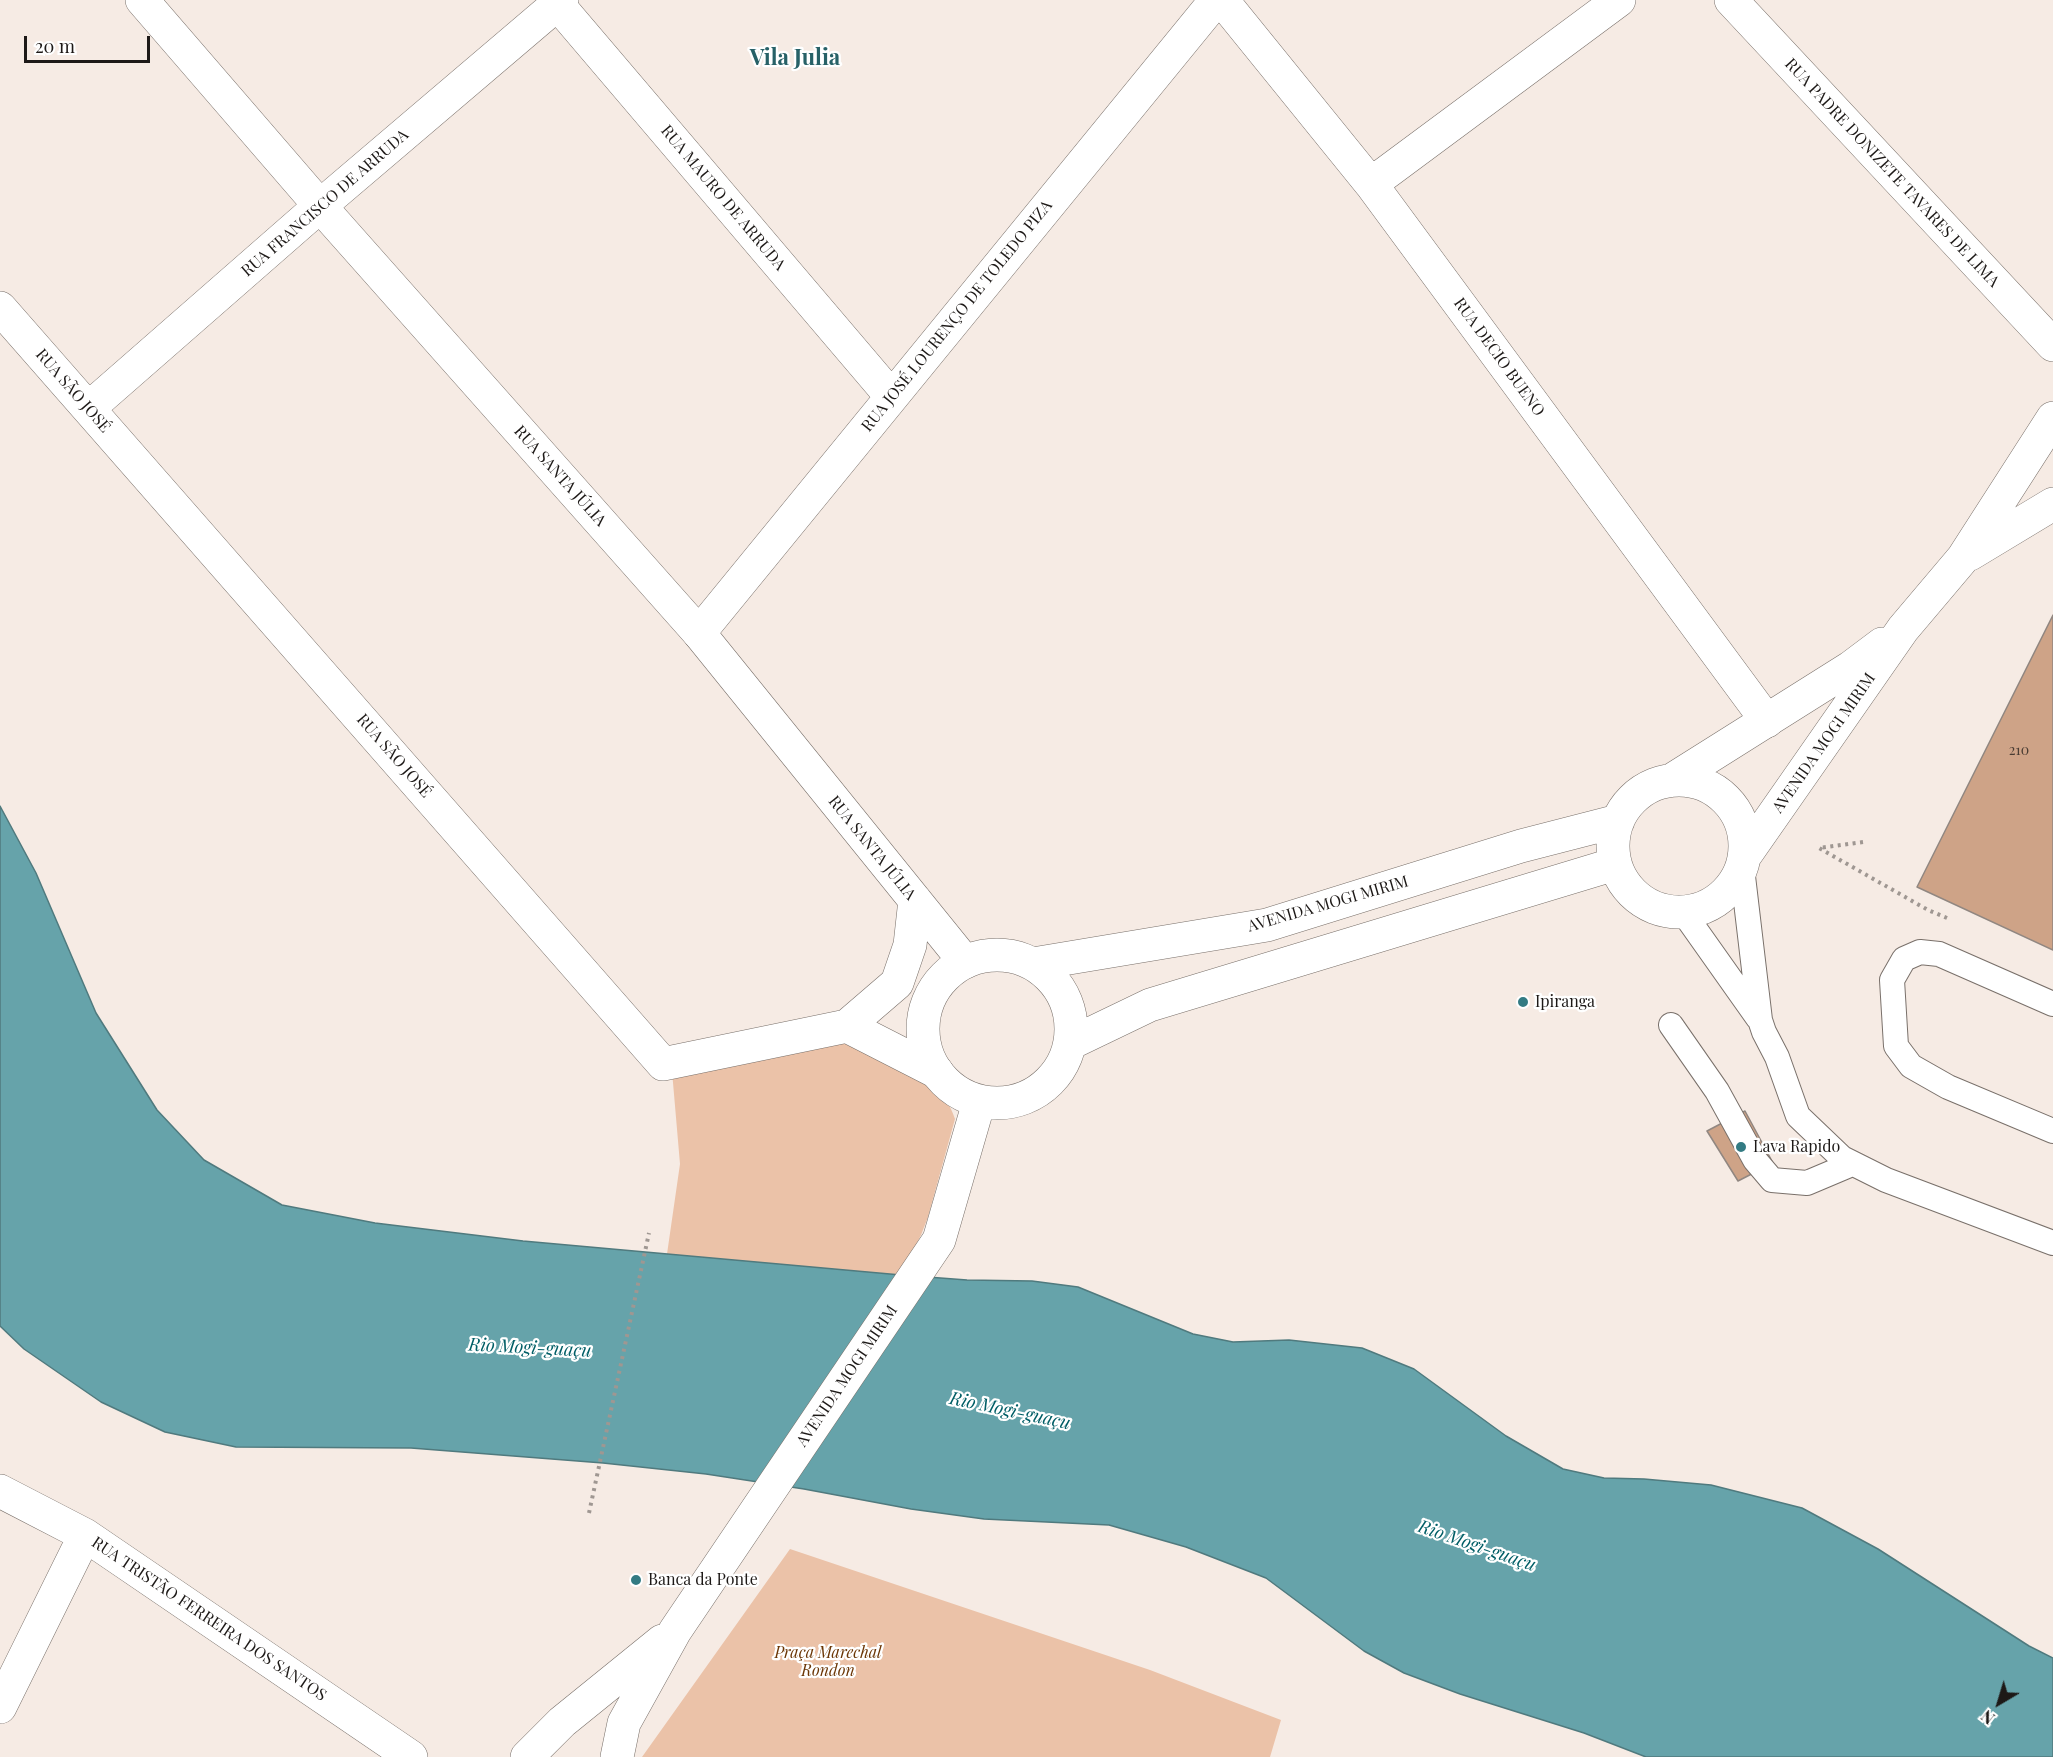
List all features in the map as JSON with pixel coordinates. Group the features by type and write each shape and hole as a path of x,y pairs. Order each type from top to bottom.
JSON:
{"street":[{"name":"RUA SANTA JÚLIA","path":"142,0 320,206 699,633 965,962"},
{"name":"RUA JOSÉ LOURENÇO DE TOLEDO PIZA","path":"699,633 1216,0"},
{"name":"RUA DECIO BUENO","path":"1222,0 1371,184 1767,721"},
{"path":"1371,184 1619,0"},
{"name":"RUA PADRE DONIZETE TAVARES DE LIMA","path":"1731,0 2053,345"},
{"name":"RUA FRANCISCO DE ARRUDA","path":"89,408 558,1"},
{"name":"RUA MAURO DE ARRUDA","path":"558,1 891,396"},
{"name":"RUA SÃO JOSÉ","path":"0,308 663,1064 847,1026 897,983 910,945 915,900"},
{"name":"AVENIDA MOGI MIRIM","path":"1903,629 1850,668 1767,721 1672,780 1639,793 1627,806 1618,821 1613,842 1615,864 1625,884 1641,900 1661,909 1683,912 1702,908 1719,899 1733,885 1743,862 1903,629 1963,558 2053,418"},
{"name":"AVENIDA MOGI MIRIM","path":"1963,558 2053,504"},
{"path":"1672,780 1692,782 1711,789 1727,801 1738,818 1745,837 1743,862"},
{"name":"AVENIDA MOGI MIRIM","path":"1033,964 1267,926 1521,846 1618,821"},
{"path":"1071,1043 1150,1005 1615,864"},
{"name":"AVENIDA MOGI MIRIM","path":"987,955 1011,956 1033,964 1051,978 1064,998 1071,1020 1071,1043 1063,1066 1047,1085 1026,1098 1003,1104 979,1102 955,1090 937,1072 926,1049 923,1023 929,998 944,976 965,962 987,955"},
{"path":"847,1026 937,1072"},
{"name":"AVENIDA MOGI MIRIM","path":"617,1757 624,1723 675,1631 939,1240 979,1102"},
{"name":"RUA TRISTÃO FERREIRA DOS SANTOS","path":"0,1491 85,1535 411,1757"},
{"path":"0,1707 85,1535"},
{"name":"AVENIDA MOGI MIRIM","path":"527,1757 562,1722 675,1631"}],"lane":[{"path":"1743,862 1760,1020 1777,1057 1798,1116 1842,1158 1852,1164 1886,1180 2053,1243"},
{"path":"1683,912 1760,1020"},
{"path":"2053,1004 1939,954 1920,952 1904,959 1892,980 1896,1046 1911,1066 1948,1087 2053,1131"},
{"path":"1671,1025 1717,1091 1755,1160 1772,1180 1807,1183 1852,1164"}],"path":[{"path":"1863,842 1818,848 1949,920"},
{"path":"589,1513 649,1233"}],"green space":[{"path":"844,1040 933,1085 946,1100 955,1119 928,1217 901,1275 667,1254 680,1164 672,1071"},
{"name":"Praça Marechal Rondon","path":"790,1549 1150,1670 1281,1720 1270,1757 642,1757"}],"water":[{"name":"Rio Mogi-guaçu","path":"0,806 36,873 96,1013 157,1110 204,1160 282,1205 375,1223 523,1241 901,1275 967,1280 1032,1281 1078,1287 1193,1334 1233,1342 1289,1340 1362,1348 1414,1369 1506,1436 1563,1469 1604,1478 1711,1485 1802,1508 1878,1549 2029,1646 2053,1658 2053,1757 1646,1757 1584,1733 1460,1694 1404,1673 1364,1651 1266,1578 1186,1547 1109,1525 984,1519 706,1474 603,1463 411,1448 236,1447 165,1432 101,1402 24,1349 0,1326"}],"building":[{"path":"2053,615 2053,950 1917,887"},
{"name":"Lava Rapido","path":"1745,1111 1773,1163 1738,1181 1707,1131"}],"place":[{"name":"Ipiranga","path":"1523,1002"},
{"name":"Lava Rapido","path":"1741,1147"},
{"name":"Banca da Ponte","path":"636,1580"}],"district":[{"name":"Vila Julia","path":"795,58"}]}
